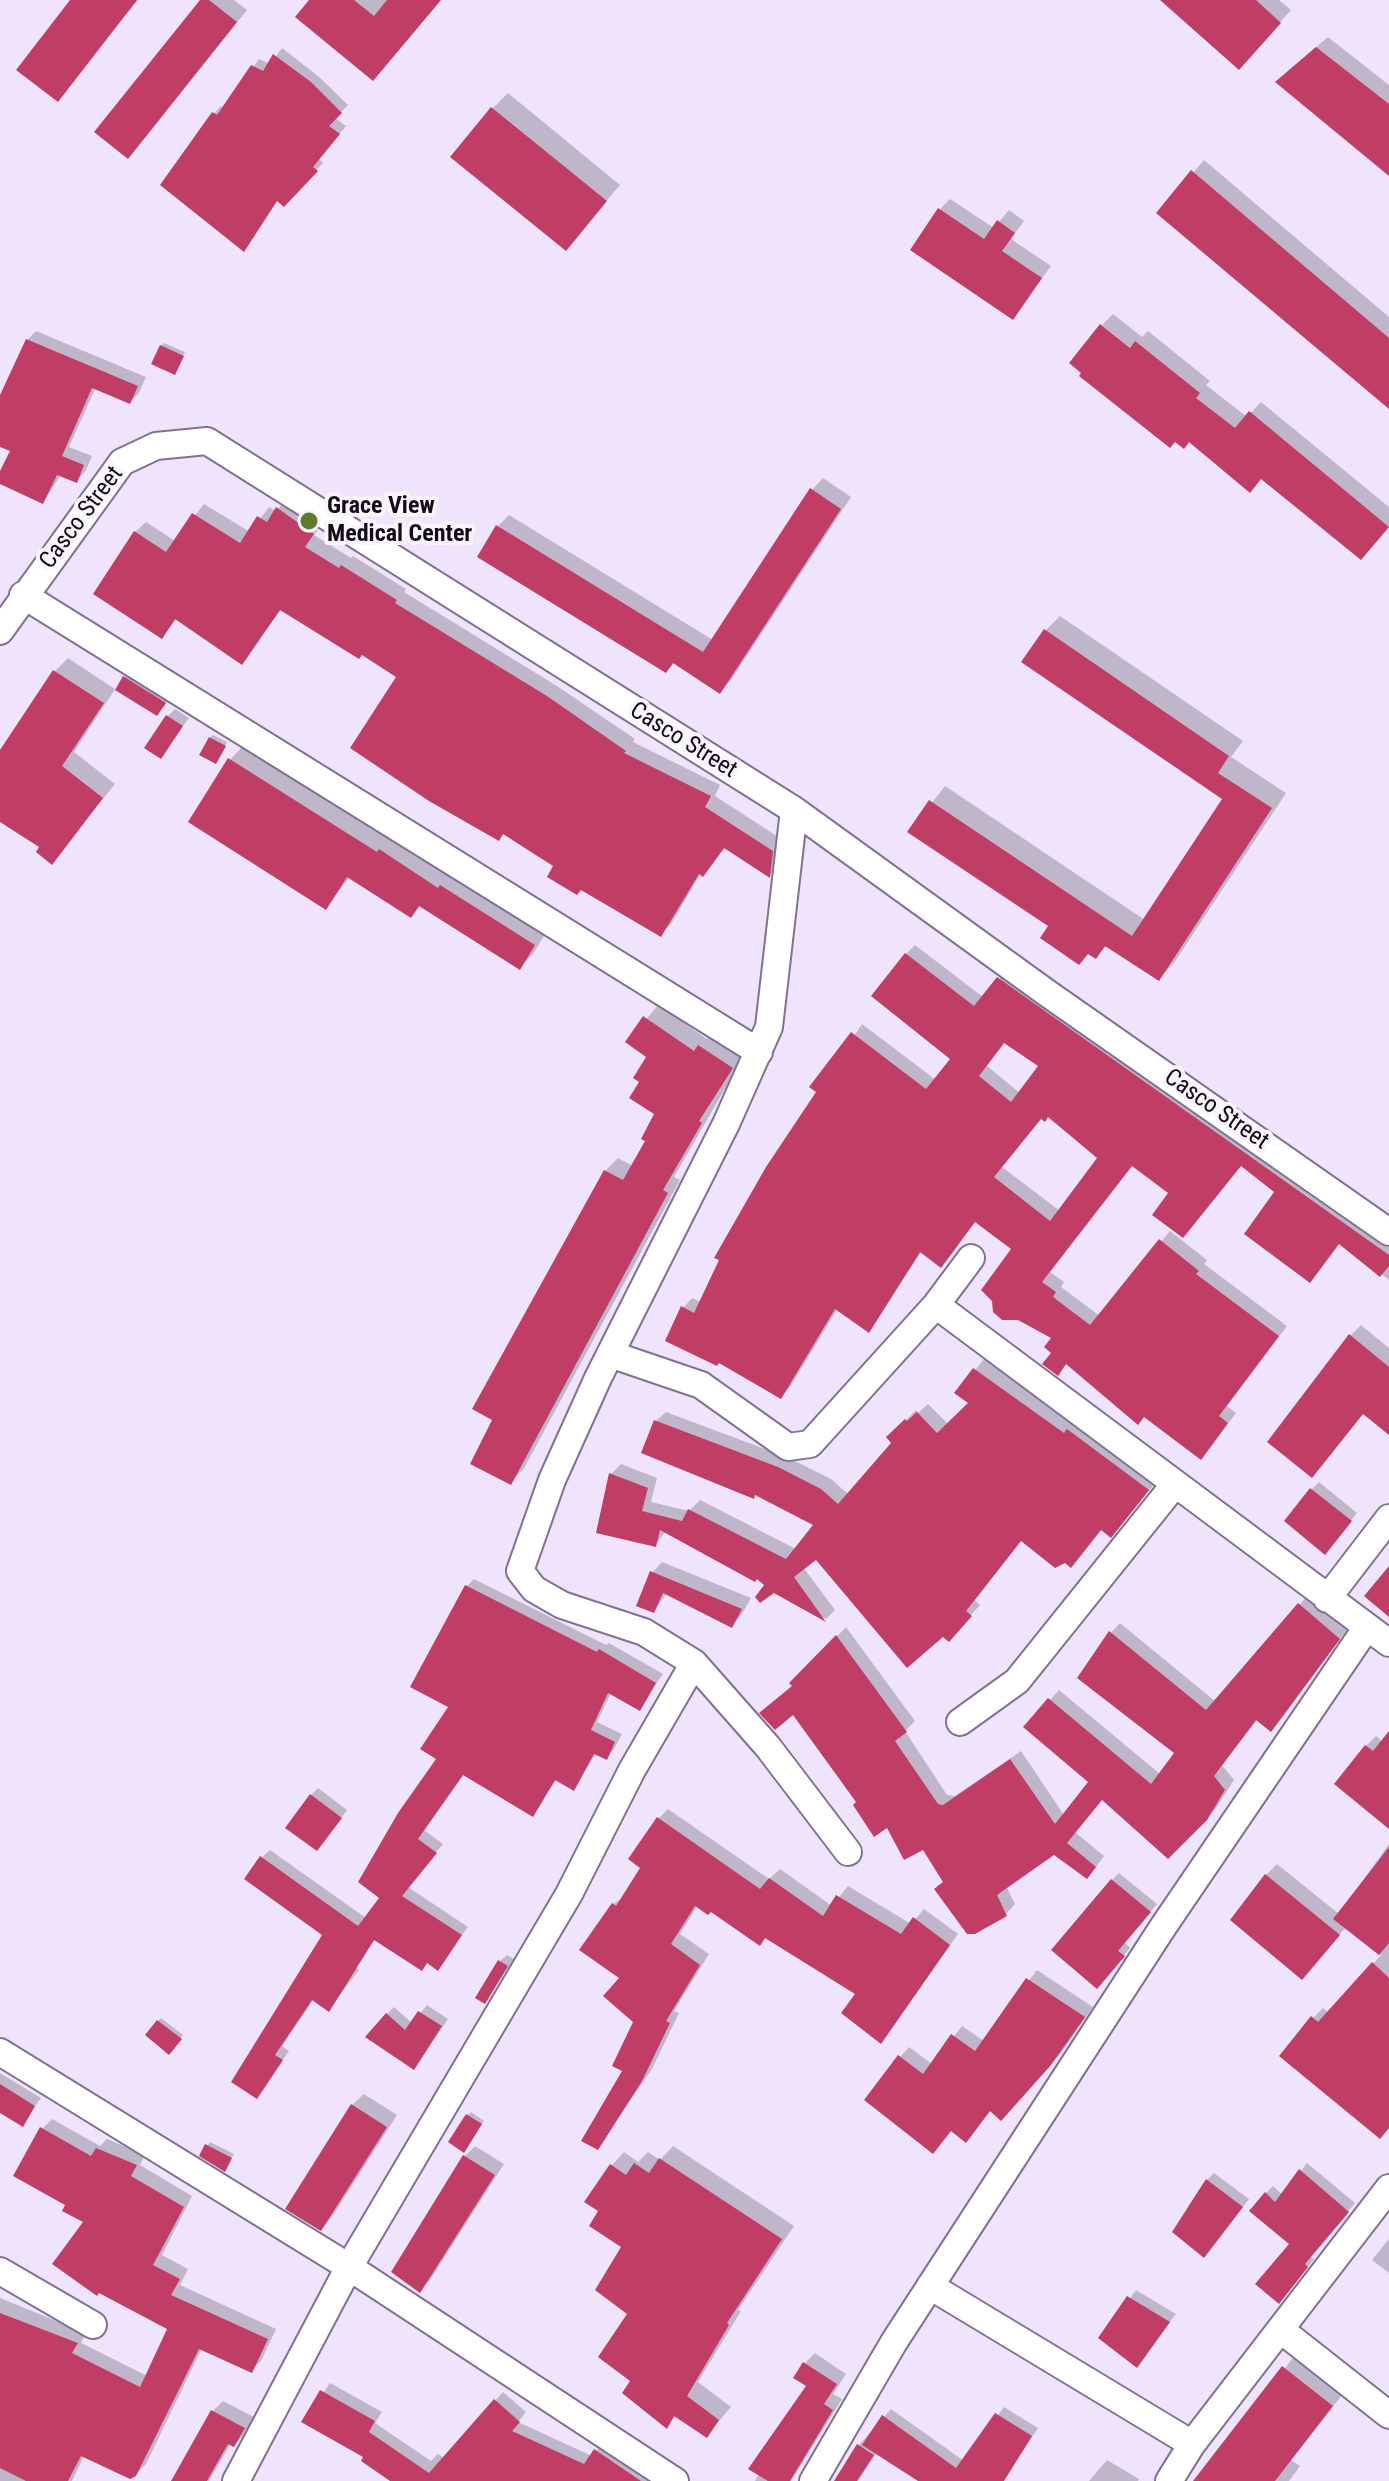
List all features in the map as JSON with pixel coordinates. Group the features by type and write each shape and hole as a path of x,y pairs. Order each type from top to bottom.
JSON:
{"street":[{"name":"Casco Street","path":"0,631 23,595 122,462 156,446 207,441 794,810 1034,984 1389,1232"},
{"path":"23,595 759,1052"},
{"path":"794,810 769,1027 552,1480 520,1571 534,1589 553,1600 644,1632 694,1663 768,1747 848,1852"},
{"path":"610,1354 701,1385 788,1447 810,1444 936,1305 971,1258"},
{"path":"936,1305 1389,1643"},
{"path":"960,1722 1017,1681 1175,1484"},
{"path":"1327,1599 1389,1518"},
{"path":"813,2481 930,2286 1163,1927 1367,1627"},
{"path":"236,2481 349,2267 546,1934 632,1770 694,1663"},
{"path":"0,2052 349,2267 675,2481"},
{"path":"1169,2481 1192,2444 1389,2188"},
{"path":"0,2271 93,2325"},
{"path":"930,2286 1192,2444"},
{"path":"1281,2330 1389,2415"}],"building":[{"path":"70,0 137,0 58,102 16,70"},
{"path":"200,0 209,0 237,22 128,159 94,132"},
{"path":"309,0 354,0 374,16 387,0 441,0 373,81 295,17"},
{"path":"1160,0 1256,0 1281,23 1239,70"},
{"path":"1316,47 1389,104 1389,176 1275,82"},
{"path":"273,54 311,82 342,113 329,126 340,134 313,167 318,171 284,207 277,201 244,252 160,185 212,112 217,115 251,65 263,71"},
{"path":"491,107 607,201 566,251 450,157"},
{"path":"1191,170 1389,338 1389,409 1156,213"},
{"path":"938,208 984,239 997,220 1015,233 1002,251 1042,278 1013,320 910,250"},
{"path":"1100,324 1130,348 1135,341 1200,393 1196,398 1235,428 1249,411 1389,527 1361,560 1261,479 1250,493 1189,442 1184,449 1175,442 1170,448 1079,376 1081,373 1069,363"},
{"path":"26,339 138,386 130,404 92,388 62,456 84,465 77,483 57,475 43,504 0,484 0,471 10,451 0,447 0,395"},
{"path":"160,345 184,356 175,375 151,364"},
{"path":"810,488 841,509 720,694 673,663 666,673 477,557 496,525 703,652"},
{"path":"276,507 314,534 305,547 339,568 341,565 397,600 395,603 547,696 626,751 624,753 711,796 705,807 773,851 770,878 724,848 703,877 699,874 661,937 581,890 577,895 547,877 553,866 503,834 499,841 429,801 350,748 396,677 362,655 359,659 280,610 242,665 175,619 162,639 93,594 134,531 166,552 192,513 240,543 257,516 267,522"},
{"path":"1044,629 1229,756 1218,773 1272,808 1159,981 1105,946 1096,959 1088,954 1079,965 1040,938 1048,926 907,832 929,800 1132,936 1222,799 1021,662"},
{"path":"53,670 104,703 62,766 103,798 52,865 36,852 39,847 0,822 0,750"},
{"path":"123,676 166,703 157,716 115,690"},
{"path":"166,715 183,726 161,759 144,748"},
{"path":"209,737 226,746 216,764 199,755"},
{"path":"228,758 377,852 379,849 535,945 520,970 419,906 411,918 347,877 326,910 188,822"},
{"path":"905,953 974,1006 997,977 1389,1255 1389,1266 1380,1277 1339,1244 1310,1283 1244,1234 1274,1192 1241,1166 1183,1238 1152,1215 1168,1193 1132,1166 1042,1282 1056,1292 1053,1297 1090,1325 1159,1239 1199,1271 1196,1274 1279,1336 1219,1416 1228,1423 1201,1460 1144,1417 1138,1425 1066,1364 1058,1376 1042,1364 1051,1353 1044,1347 1051,1338 1018,1320 1002,1320 993,1312 992,1301 981,1290 1011,1249 975,1222 941,1268 920,1252 869,1333 835,1309 781,1399 719,1363 717,1366 665,1341 681,1306 694,1313 719,1260 714,1258 766,1167 816,1092 809,1087 851,1032 926,1089 950,1059 871,996","holes":["1004,1043 1038,1066 1011,1102 979,1076","1048,1117 1097,1158 1050,1221 994,1177 1041,1119 1045,1122"]},
{"path":"643,1016 694,1051 698,1045 733,1068 699,1121 702,1123 663,1190 668,1193 511,1485 470,1464 492,1420 472,1409 604,1170 623,1180 645,1141 641,1139 654,1114 629,1098 639,1082 633,1078 646,1057 625,1042"},
{"path":"1349,1334 1389,1367 1389,1435 1363,1414 1312,1478 1267,1442"},
{"path":"973,1368 1064,1433 1067,1429 1149,1490 1111,1538 1101,1530 1071,1568 1065,1563 1055,1568 1021,1541 966,1611 972,1616 949,1642 943,1637 907,1668 816,1560 794,1577 826,1622 774,1593 760,1603 755,1597 764,1585 757,1579 755,1582 660,1530 656,1547 596,1533 609,1473 648,1488 642,1511 682,1521 688,1509 786,1559 813,1525 755,1495 754,1499 641,1453 654,1420 778,1467 821,1489 838,1504 891,1443 886,1437 905,1419 907,1421 917,1412 937,1433 968,1403 954,1393"},
{"path":"1310,1488 1352,1521 1325,1555 1284,1521"},
{"path":"1389,1566 1389,1617 1364,1596"},
{"path":"650,1571 742,1609 732,1628 663,1593 654,1613 636,1606"},
{"path":"465,1585 597,1652 599,1649 656,1683 640,1711 608,1693 591,1730 615,1742 607,1760 594,1754 574,1791 555,1780 533,1817 463,1775 418,1839 437,1853 402,1896 462,1935 438,1971 427,1963 422,1971 374,1940 329,2012 312,2000 275,2055 283,2060 257,2099 231,2082 322,1935 244,1879 260,1856 358,1926 379,1898 358,1882 398,1813 436,1759 420,1749 448,1707 410,1687"},
{"path":"1298,1603 1340,1639 1271,1732 1256,1720 1214,1776 1225,1790 1207,1820 1168,1859 1102,1800 1067,1843 1096,1867 1087,1879 1054,1855 997,1895 1007,1916 975,1934 967,1934 934,1889 943,1882 923,1850 904,1860 887,1828 874,1837 853,1805 856,1802 793,1715 775,1730 759,1713 792,1686 789,1683 836,1635 907,1732 895,1741 938,1804 943,1805 1010,1759 1055,1824 1088,1782 1023,1727 1048,1698 1151,1784 1174,1753 1077,1678 1109,1631 1206,1710"},
{"path":"1389,1731 1389,1829 1334,1784 1365,1745 1373,1751"},
{"path":"310,1794 342,1818 317,1851 285,1828"},
{"path":"657,1817 760,1889 769,1878 823,1916 836,1895 901,1934 913,1917 950,1945 881,2044 841,2013 855,1994 765,1938 760,1946 711,1912 708,1915 695,1906 671,1944 700,1965 666,2021 670,2023 642,2081 598,2150 581,2141 622,2071 612,2066 633,2022 603,1996 619,1978 579,1950 612,1903 616,1906 640,1868 628,1859"},
{"path":"1389,1847 1389,1943 1379,1955 1333,1919"},
{"path":"1265,1874 1340,1935 1302,1980 1230,1920"},
{"path":"1111,1879 1151,1912 1118,1951 1125,1956 1097,1989 1051,1950"},
{"path":"498,1960 508,1966 485,2004 475,1998"},
{"path":"1372,1962 1389,1978 1389,2128 1380,2139 1279,2056 1311,2016 1318,2022"},
{"path":"1026,1978 1085,2017 1051,2065 1001,2121 990,2111 966,2143 951,2131 933,2154 864,2100 898,2055 923,2074 951,2034 975,2051"},
{"path":"418,2011 442,2026 414,2070 365,2037 386,2013 405,2030"},
{"path":"157,2020 182,2039 169,2055 145,2035"},
{"path":"0,2084 35,2106 23,2127 0,2113"},
{"path":"351,2104 387,2127 321,2231 285,2209"},
{"path":"466,2114 482,2124 464,2153 448,2142"},
{"path":"40,2127 91,2156 96,2148 137,2165 131,2176 184,2207 153,2265 180,2279 171,2295 268,2339 252,2373 199,2349 136,2476 130,2479 81,2456 68,2481 26,2481 0,2468 0,2313 78,2343 72,2353 140,2387 167,2329 99,2293 97,2296 52,2264 83,2222 62,2211 65,2205 13,2176"},
{"path":"205,2144 232,2158 225,2172 199,2156"},
{"path":"463,2155 495,2175 420,2293 391,2272"},
{"path":"659,2158 782,2239 727,2323 729,2325 687,2396 719,2420 707,2438 674,2416 667,2429 622,2393 630,2381 598,2357 627,2314 595,2290 621,2247 589,2226 598,2211 584,2202 610,2164 626,2175 634,2163 649,2173"},
{"path":"1299,2169 1349,2212 1305,2264 1308,2267 1279,2304 1255,2284 1289,2244 1249,2211 1265,2192 1275,2202"},
{"path":"1206,2179 1243,2207 1204,2258 1172,2232"},
{"path":"1127,2296 1170,2322 1137,2368 1098,2338"},
{"path":"803,2362 837,2384 824,2404 833,2410 790,2481 768,2481 748,2469 806,2386 793,2378"},
{"path":"1282,2366 1333,2406 1275,2481 1193,2481"},
{"path":"320,2390 375,2421 369,2432 429,2473 494,2399 520,2422 512,2431 584,2464 594,2449 641,2481 390,2481 361,2461 363,2457 301,2422"},
{"path":"211,2410 245,2428 234,2447 228,2444 207,2481 171,2481"},
{"path":"995,2413 1032,2436 1004,2481 918,2481 862,2445 882,2415 956,2468"},
{"path":"857,2444 874,2455 857,2481 834,2481"}],"place":[{"name":"Grace View Medical Center","path":"309,521"}]}
